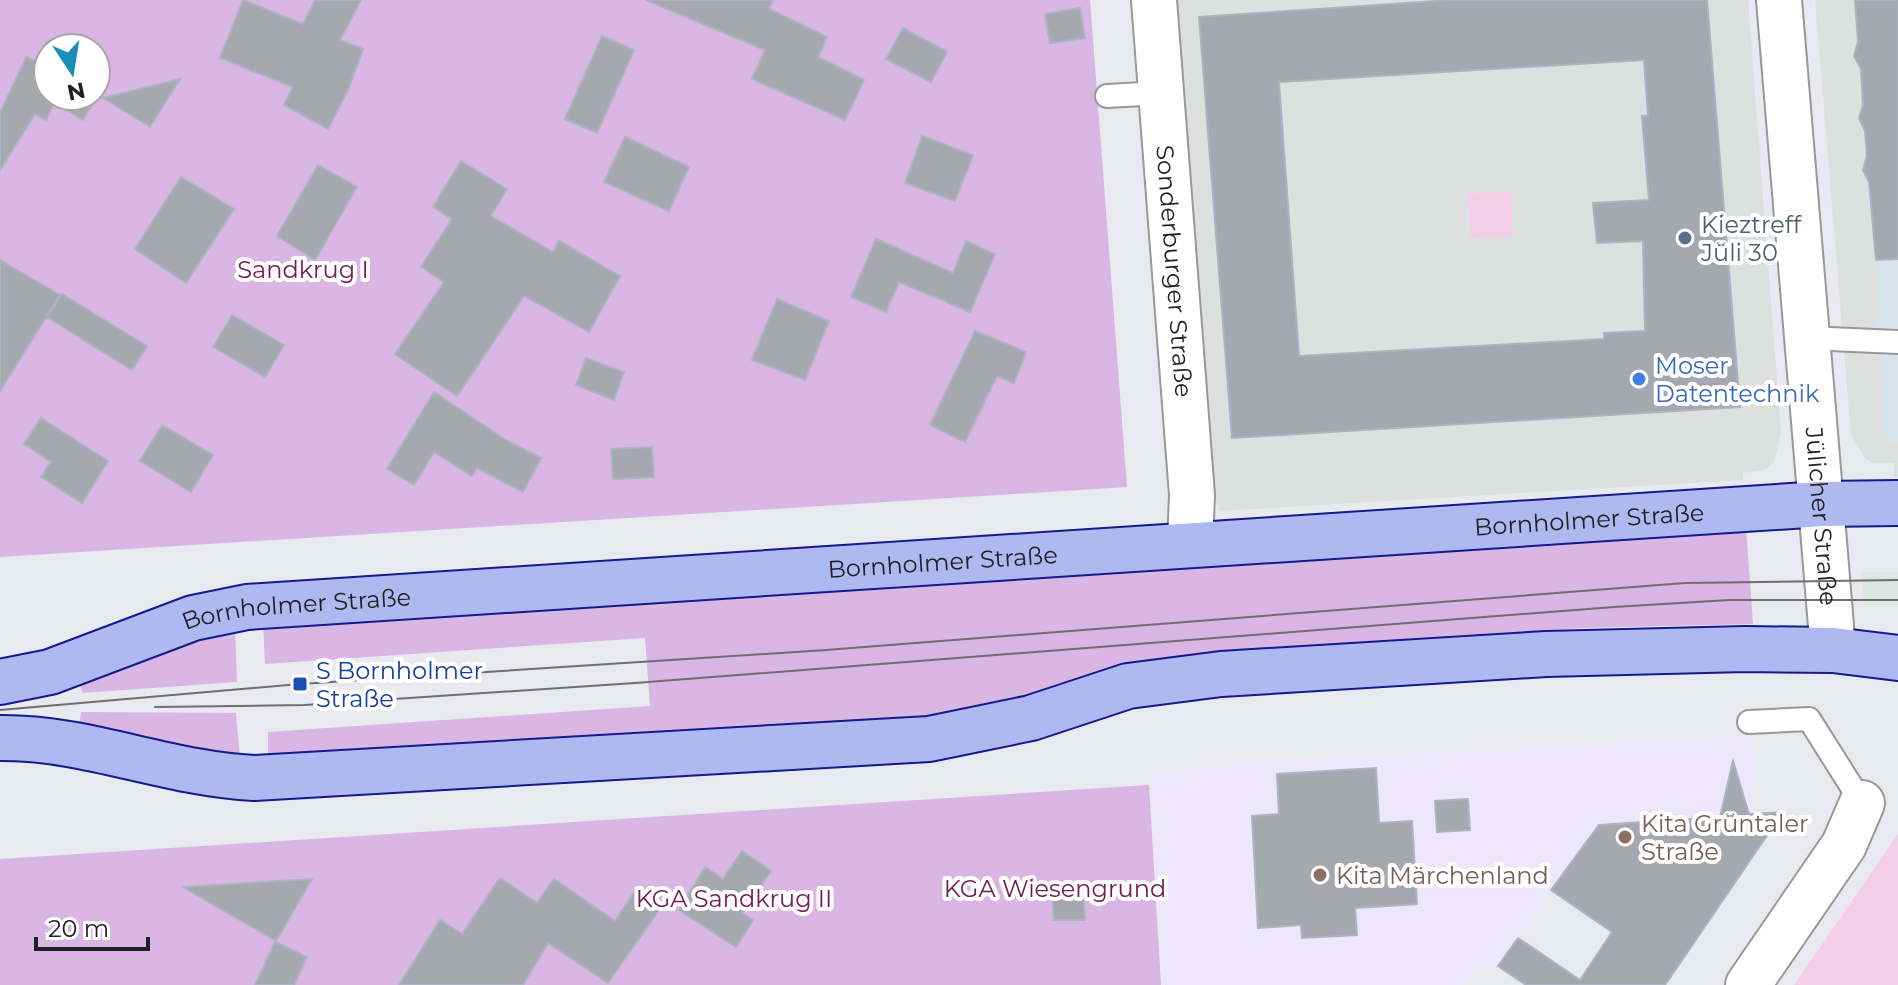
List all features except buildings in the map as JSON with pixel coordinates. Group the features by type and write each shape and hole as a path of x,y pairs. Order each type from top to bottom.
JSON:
{"main road":[{"name":"Bornholmer Straße","path":"0,682 50,672 193,618 247,607 1822,504 1898,503"},
{"path":"0,738 39,738 74,743 191,771 254,778 929,739 1031,718 1128,686 1221,674 1546,654 1833,650 1898,658"}],"street":[{"name":"Sonderburger Straße","path":"1154,0 1192,495 1190,544"},
{"name":"Jülicher Straße","path":"1779,0 1833,650"},
{"path":"1748,985 1844,845 1862,803"}],"lane":[{"path":"1107,96 1161,93"},
{"path":"1807,338 1898,342"},
{"path":"1749,722 1809,719 1862,803"}],"shaded area":[{"path":"1177,0 1748,0 1781,433 1774,462 1765,470 1743,473 1743,480 1220,511 1214,500"},
{"path":"1815,0 1898,0 1898,477 1894,477 1894,463 1872,463 1865,458 1851,435"},
{"path":"1511,192 1513,236 1471,238 1468,194"},
{"path":"1898,199 1898,442 1886,443 1871,201"},
{"path":"1861,572 1898,572 1898,606 1864,606"},
{"name":"Kita Märchenland","path":"1750,736 1755,813 1783,812 1692,943 1572,861 1498,966 1488,965 1457,985 1161,985 1151,774 1217,765"},
{"path":"1898,834 1898,985 1794,985"}],"green space":[{"name":"Sandkrug I","path":"0,0 1090,0 1127,487 0,557"},
{"path":"1746,528 1753,624 1583,628 1168,657 1110,669 1013,702 954,717 268,760 268,732 650,706 645,638 265,664 263,623"},
{"path":"235,627 237,682 83,693 78,681"},
{"path":"81,712 236,713 240,759 79,726"},
{"path":"1149,785 1161,985 0,985 0,859"}],"tram line":[{"path":"0,710 300,684 826,650 1685,583 1898,580"},
{"path":"155,707 304,705 635,683 1614,607 1729,600 1898,600"}],"place":[{"name":"Kieztreff Jüli 30","path":"1685,238"},
{"name":"Moser Datentechnik","path":"1639,379"},
{"name":"S Bornholmer Straße","path":"300,684"},
{"name":"Kita Grüntaler Straße","path":"1625,837"},
{"name":"Kita Märchenland","path":"1320,875"}],"park label":[{"name":"KGA Wiesengrund","path":"1055,888"},
{"name":"KGA Sandkrug II","path":"734,898"}]}
